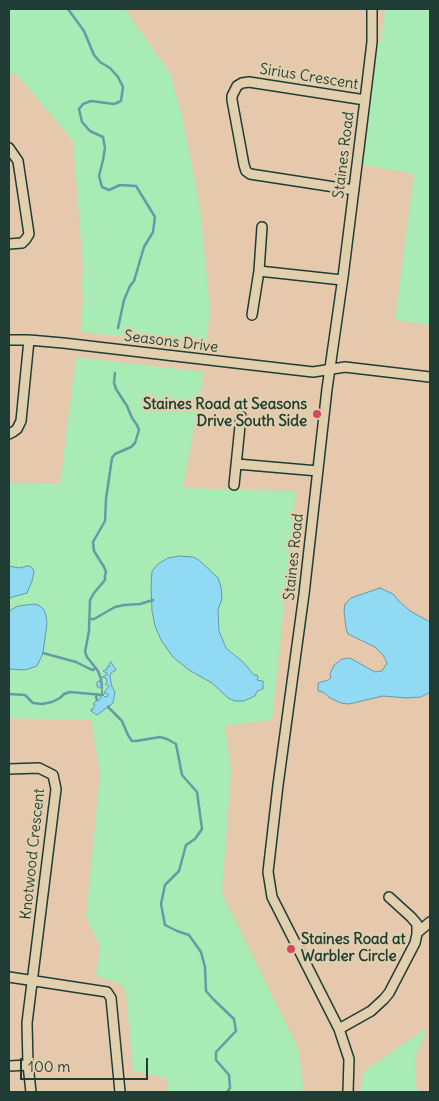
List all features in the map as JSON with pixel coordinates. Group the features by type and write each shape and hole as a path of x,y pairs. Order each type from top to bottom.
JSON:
{"street":[{"name":"Staines Road","path":"348,1092 349,1059 339,1029 272,897 268,872 372,42 372,9"},
{"name":"Sirius Crescent","path":"354,190 250,174 246,171 232,96 237,86 249,82 365,100"},
{"path":"9,148 18,161 29,234 22,243 9,244"},
{"path":"252,315 259,271 262,227"},
{"path":"259,271 342,280"},
{"name":"Seasons Drive","path":"9,340 29,340 314,372 345,367 430,377"},
{"path":"9,434 17,429 21,421 29,340"},
{"path":"234,485 241,416"},
{"path":"237,464 318,471"},
{"name":"Knotwood Crescent","path":"9,769 39,768 53,775 56,789 32,981"},
{"path":"339,1029 371,1011 384,999 389,993 415,942 417,934 416,924 389,897"},
{"path":"417,934 430,922"},
{"path":"9,977 107,992 111,998 120,1092"},
{"path":"31,1092 27,1023 32,981"},
{"path":"9,1066 28,1065"}],"green space":[{"path":"9,9 125,9 170,73 182,116 200,207 210,310 206,346 81,332 83,268 73,141 18,76 9,73"},
{"path":"385,9 430,9 430,325 395,320 414,174 363,165 378,44 381,40"},
{"path":"76,357 204,372 183,488 296,491 272,720 225,726 231,772 222,893 298,1048 303,1086 302,1092 166,1092 168,1083 164,1077 133,1071 126,994 121,984 96,976 100,946 86,917 100,774 91,720 9,718 9,483 60,484","holes":["109,664 113,664 115,669 110,676 115,694 113,703 105,710 91,711 101,698 99,695 102,691 100,688 101,680 103,695 105,697 108,696 108,685 106,678 103,677 109,673 106,671 110,667"]},
{"path":"425,1029 425,1037 415,1056 416,1085 419,1092 360,1092 363,1072"}],"water":[{"path":"180,556 193,557 199,560 218,578 222,599 218,610 219,631 226,648 243,662 254,675 257,675 257,680 263,681 263,689 257,691 255,696 244,701 235,701 228,698 212,683 189,670 173,657 161,640 155,626 152,611 152,571 158,564 168,558"},
{"path":"9,566 19,568 30,566 33,569 32,581 27,593 9,598"},
{"path":"380,588 393,594 410,611 430,622 430,692 421,697 383,696 349,704 341,703 318,691 318,683 331,678 330,674 334,665 342,659 350,658 375,672 382,671 387,663 383,655 375,647 348,634 344,611 345,604 351,598"},
{"path":"35,604 44,610 46,615 47,623 43,653 37,666 25,670 9,669 9,611 18,606"},
{"path":"111,662 116,670 110,676 115,692 113,703 97,715 91,709 93,710 95,705 93,704 101,698 99,695 102,691 100,687 97,687 97,682 101,679 103,695 105,697 108,696 108,694 104,693 109,686 105,684 107,682 106,678 102,677 108,674 103,671 107,670"}],"waterway":[{"path":"68,9 84,31 94,55 100,62 110,68 118,77 123,87 121,101 114,104 91,101 83,104 79,109 82,122 90,131 103,137 105,148 99,176 102,187 109,190 120,185 136,186 155,217 153,232 144,247 134,281 124,300 118,328"},
{"path":"102,687 98,671 85,652 89,631 90,600 105,580 106,572 94,551 93,542 105,521 112,458 115,454 131,447 135,443 139,430 116,389 114,383 115,373"},
{"path":"89,619 94,619 115,607 140,604 153,600"},
{"path":"43,653 76,662 93,670 96,668"},
{"path":"9,694 25,695 33,703 42,704 52,702 70,692 103,695"},
{"path":"97,694 97,700"},
{"path":"109,706 122,721 132,741 160,737 176,744 182,775 197,792 202,829 195,839 186,845 179,871 165,885 161,904 165,925 189,935 201,952 205,967 206,991 234,1019 236,1031 216,1052 216,1060 229,1075 230,1088 227,1092"}],"place":[{"name":"Staines Road at Seasons Drive South Side","path":"317,414"},
{"name":"Staines Road at Warbler Circle","path":"291,949"}]}
